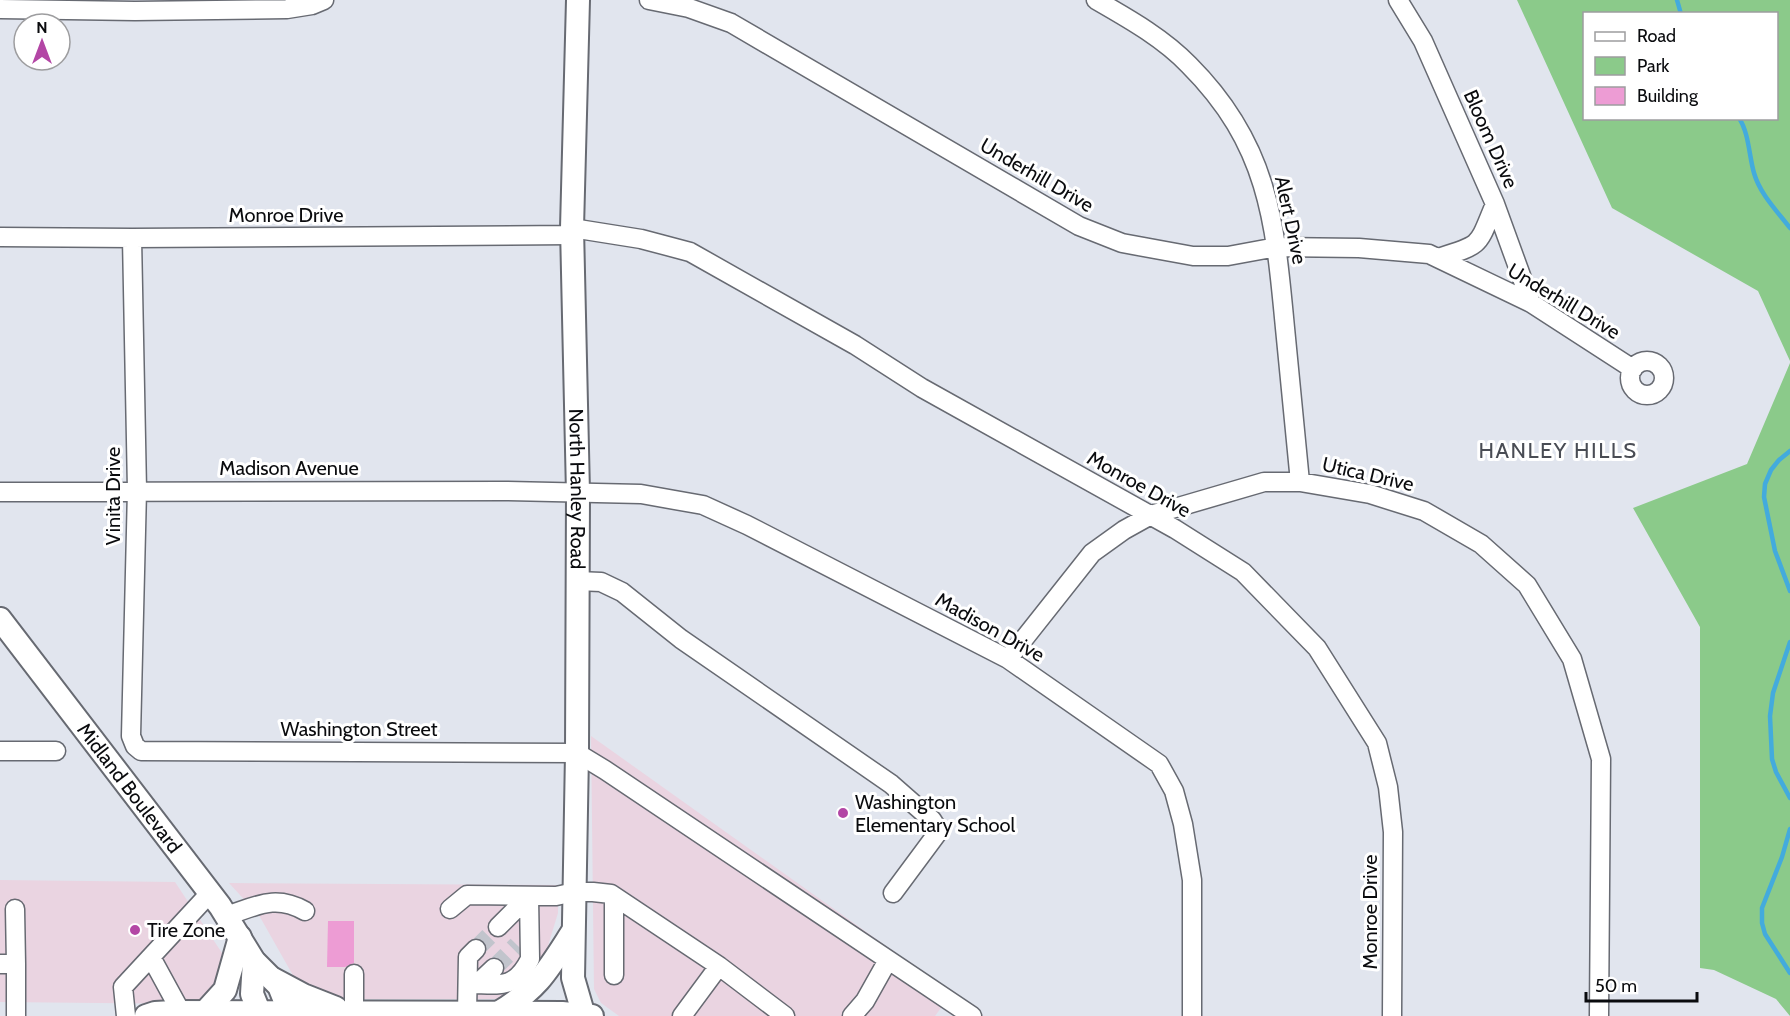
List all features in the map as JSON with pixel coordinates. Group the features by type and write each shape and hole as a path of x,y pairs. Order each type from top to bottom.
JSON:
{"main road":[{"name":"North Hanley Road","path":"576,1015 573,931 577,753 578,493 572,231 578,0"},
{"name":"Midland Boulevard","path":"0,619 210,893 240,936 254,961 279,986 291,1015"},
{"path":"498,1013 519,1000 537,984 573,931"},
{"path":"204,1012 225,990 240,936"},
{"path":"254,961 252,994 260,1014"},
{"path":"270,977 321,1003 354,1013"},
{"path":"146,1016 155,1012 291,1015 498,1013 576,1015"}],"street":[{"path":"0,9 133,6 287,9 312,5 324,0"},
{"name":"Underhill Drive","path":"649,0 689,8 731,23 1079,226 1122,243 1192,256 1228,256 1277,247 1359,248 1429,254 1531,303 1633,369"},
{"name":"Alert Drive","path":"1096,0 1165,43 1189,64 1235,123 1253,156 1265,189 1277,247 1300,482"},
{"name":"Bloom Drive","path":"1398,0 1423,41 1495,204 1531,303"},
{"name":"Underhill Drive","path":"1437,258 1476,245 1482,237 1495,204"},
{"name":"Monroe Drive","path":"0,237 132,238 572,231 641,239 690,252 855,345 922,388 1151,515 1243,572 1317,648 1377,743 1388,787 1393,832 1392,1016"},
{"name":"Vinita Drive","path":"132,238 137,490 131,736 135,746 141,751"},
{"name":"Utica Drive","path":"1008,659 1092,553 1124,530 1151,515 1264,482 1300,482 1370,494 1424,511 1481,544 1527,585 1572,659 1601,759 1599,1016"},
{"name":"Madison Avenue","path":"0,492 137,490 578,493"},
{"name":"Madison Drive","path":"578,493 641,494 703,505 747,525 1008,659 1159,764 1174,791 1183,824 1192,880 1192,1016"},
{"path":"577,581 601,582 622,592 681,639 891,784 932,820 939,831 893,893"},
{"path":"0,751 56,751"},
{"name":"Washington Street","path":"141,751 577,753"},
{"path":"577,753 972,1016"},
{"path":"450,909 467,895 556,896 575,892 596,892 614,897 719,966 785,1016"},
{"path":"126,1016 123,987 210,893"},
{"path":"498,927 529,896"},
{"path":"472,984 507,984 516,978 530,958 523,939 529,896"},
{"path":"614,897 614,975"},
{"path":"226,916 266,902 290,903 305,911"},
{"path":"15,909 8,963 16,1016"},
{"path":"467,1014 472,984 468,957 476,949"},
{"path":"151,957 181,1012"},
{"path":"852,1016 865,1001 888,960"},
{"path":"682,1016 719,966"},
{"path":"472,984 494,968"},
{"path":"354,974 354,1013"}],"shaded area":[{"path":"591,736 952,993 935,1016 619,1016 601,1003 594,989"},
{"path":"0,880 175,882 222,953 225,961 223,981 197,1004 0,1002"},
{"path":"229,883 558,885 558,913 540,972 500,999 336,999 295,979 260,917"}],"green space":[{"path":"1517,0 1790,0 1790,361 1758,291 1612,208"},
{"path":"1790,363 1790,1016 1776,999 1714,970 1700,968 1700,627 1633,508 1747,464"}],"building":[{"path":"328,921 354,921 354,963 345,967 327,967"}],"waterway":[{"path":"1677,0 1680,12"},
{"path":"1740,120 1760,188 1790,228"},
{"path":"1790,451 1771,470 1765,484 1764,497 1775,551 1790,591"},
{"path":"1790,642 1773,693 1770,716 1772,759 1776,772 1790,798"},
{"path":"1790,829 1782,857 1762,908 1765,934 1790,973"}],"tunnel":[{"path":"476,949 498,927"},
{"path":"494,968 517,945"}],"place":[{"name":"Washington Elementary School","path":"843,813"},
{"name":"Tire Zone","path":"135,930"}],"district":[{"name":"HANLEY HILLS","path":"1558,450"}]}
